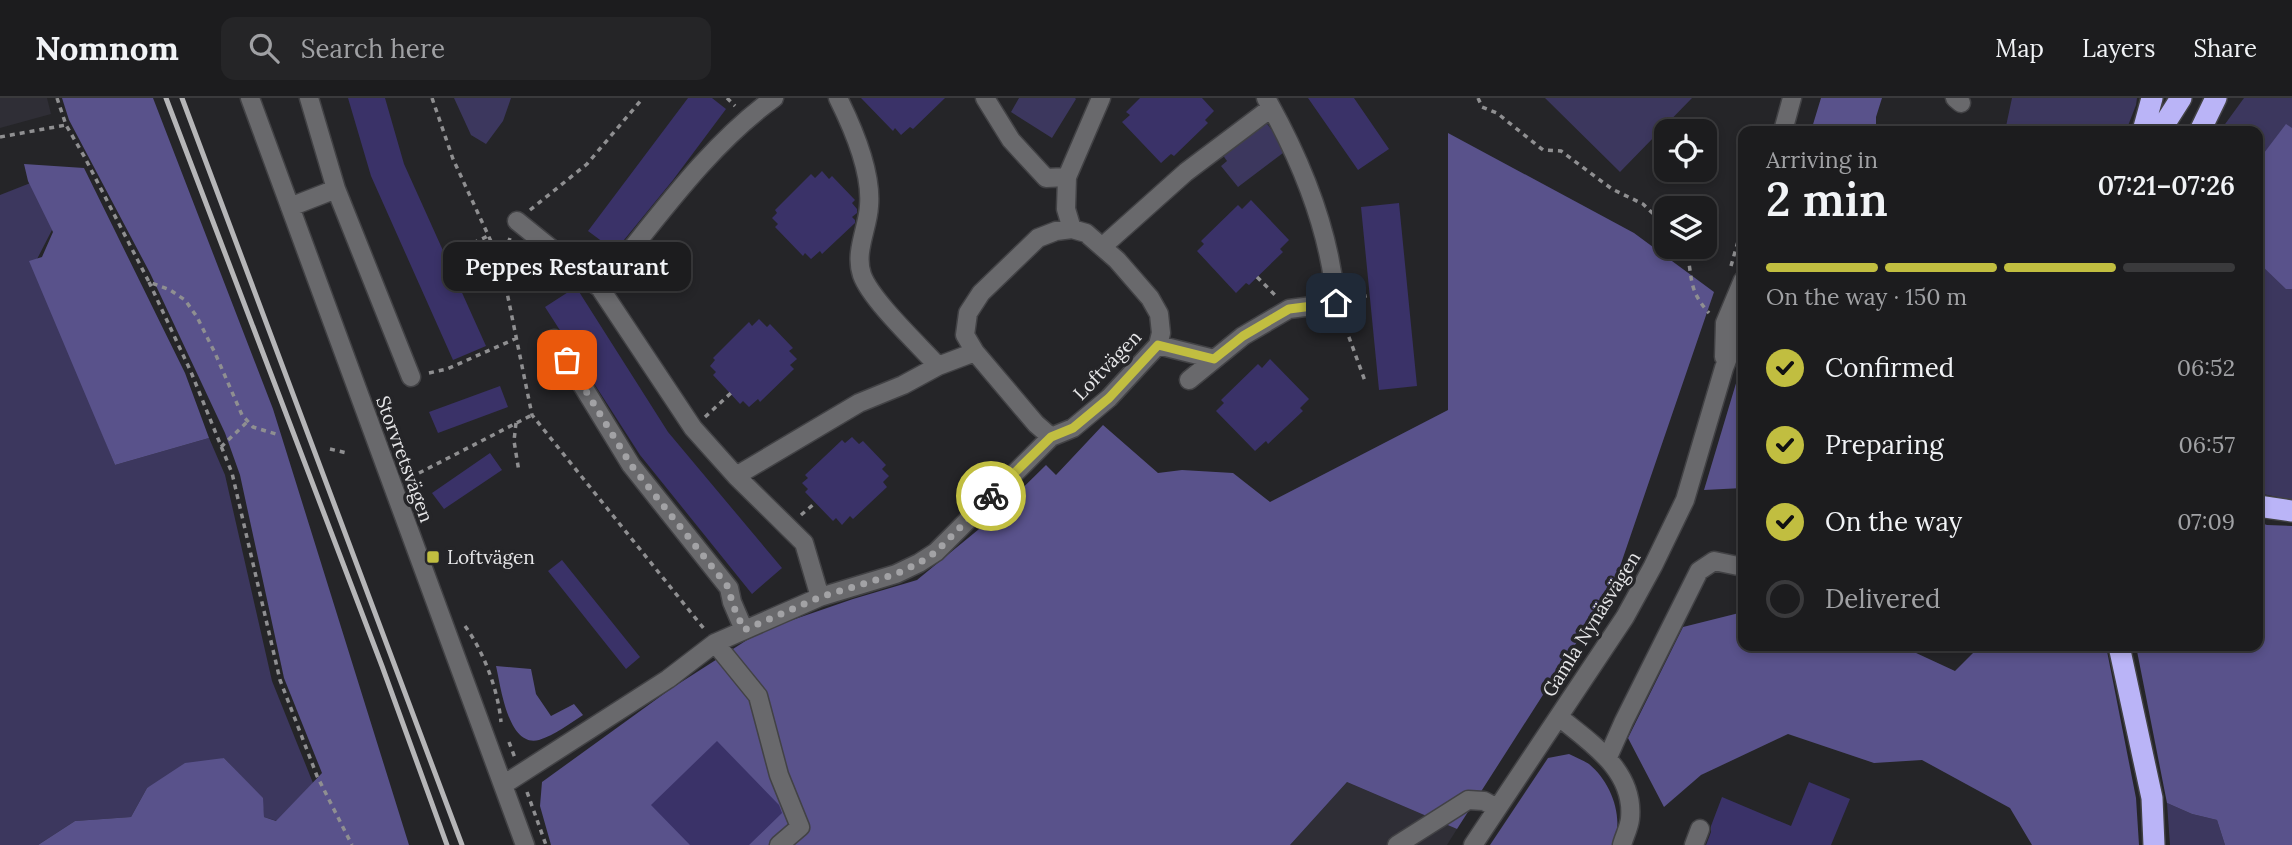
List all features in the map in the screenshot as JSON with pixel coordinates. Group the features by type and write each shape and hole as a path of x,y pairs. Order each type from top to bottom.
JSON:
{"highway":[{"path":"2144,126 2152,98"},
{"path":"2163,126 2181,98"},
{"path":"2202,126 2216,98"},
{"path":"2203,126 2226,98"},
{"path":"2263,507 2292,511"},
{"path":"2120,651 2151,798 2154,845"}],"street":[{"name":"Storvretsvägen","path":"250,98 525,845"},
{"name":"Storvretsvägen","path":"309,98 336,189 411,377"},
{"path":"600,288 720,142 746,118 774,98"},
{"path":"838,98 853,128 868,184 869,207 860,257 861,274 870,291 938,366"},
{"path":"985,98 1011,140 1046,178 1068,177"},
{"path":"1051,437 1036,424 975,352 965,335 965,327 968,313 981,293 1038,238 1056,231 1072,229 1066,209 1068,177 1101,98"},
{"path":"1784,126 1792,98"},
{"path":"1102,247 1268,103 1289,140 1316,209 1333,269 1336,303 1289,309 1243,336 1189,380"},
{"path":"290,207 336,189"},
{"path":"517,221 600,288 693,428 736,476 804,543 820,597"},
{"name":"Loftvägen","path":"503,785 668,679 715,643 820,597 896,574 919,563 936,552 1051,437 1073,428 1109,398 1158,345 1161,333 1159,314 1150,298 1117,260 1086,233 1072,229"},
{"name":"Gamla Nynäsvägen","path":"1724,368 1725,323 1736,276"},
{"name":"Gamla Nynäsvägen","path":"1473,845 1625,617 1653,566 1685,500 1724,368 1738,332"},
{"path":"554,339 631,465 729,588 732,603 744,630"},
{"path":"1158,345 1214,359"},
{"path":"736,476 859,403 975,352"},
{"path":"1608,757 1699,571 1714,561 1738,566"},
{"path":"715,643 758,696 779,775 800,827 779,845"},
{"path":"1559,717 1608,757 1630,794 1630,821 1622,845"},
{"path":"1396,845 1468,800 1484,801 1497,808"}],"path":[{"path":"57,98 66,125 149,282 191,372 232,474 280,680 317,776 352,845"},
{"path":"432,98 453,159 501,264"},
{"path":"1478,98 1482,107 1497,113 1543,150 1561,151 1612,189 1643,204 1654,215"},
{"path":"0,137 66,125"},
{"path":"446,256 489,236"},
{"path":"1688,259 1692,284 1700,304 1715,320"},
{"path":"1257,277 1289,309"},
{"path":"149,282 170,290 185,300 215,352 242,415 253,427 279,435"},
{"path":"1365,381 1336,303 1370,295"},
{"path":"411,377 447,369 517,338"},
{"path":"693,428 731,393"},
{"path":"419,473 532,415"},
{"path":"221,447 248,421"},
{"path":"516,423 514,441 519,472"},
{"path":"330,449 347,453"}],"shaded area":[{"path":"0,98 47,98 51,114 0,128"},
{"path":"62,98 153,98 273,409 409,845 38,845 75,821 131,817 147,788 185,763 224,758 263,798 264,817 276,821 322,773 284,678 240,475 225,433 150,273 69,120"},
{"path":"454,98 511,98 503,121 486,144 471,135"},
{"path":"1019,98 1076,99 1052,138 1011,112"},
{"path":"1545,98 1692,98 1672,119 1654,119 1654,137 1620,172"},
{"path":"1821,98 1882,98 1876,126 1813,126"},
{"path":"2012,98 2137,98 2128,126 2006,126"},
{"path":"2244,98 2292,98 2292,500 2263,494 2263,126 2224,126"},
{"path":"1265,121 1287,150 1238,187 1221,166 1227,161 1222,154"},
{"path":"2286,124 2292,128 2292,289 2286,289 2263,267 2264,153"},
{"path":"1448,133 1634,233 1654,248 1654,259 1669,259 1714,292 1614,584 1457,829 1347,782 1290,845 551,845 540,806 542,782 672,688 747,640 772,627 917,580 990,520 1046,465 1056,475 1103,425 1158,473 1182,470 1233,473 1270,502 1448,410"},
{"path":"24,164 84,168 185,373 209,438 115,465 29,261 42,257 53,232 28,181"},
{"path":"33,182 53,228 34,265 115,465 209,438 225,475 272,681 313,783 277,821 264,817 262,798 224,758 147,788 131,817 75,821 38,845 0,845 0,195"},
{"path":"1738,377 1738,488 1704,490"},
{"path":"2263,524 2292,526 2292,845 2225,845 2217,820 2192,814 2167,803 2137,651 2263,651"},
{"path":"1738,613 1738,651 1912,651 1955,671 1975,651 2107,651 2136,798 2139,845 2032,845 2010,808 1922,760 1874,763 1788,734 1701,775 1664,807 1628,738 1683,627"},
{"path":"496,666 531,669 536,694 551,716 574,704 583,715 551,735 539,740 528,740 513,726"},
{"path":"1569,754 1589,764 1604,780 1609,790 1614,801 1617,823 1613,845 1490,845 1548,758"},
{"path":"1347,782 1457,829 1447,845 1290,845"},
{"path":"2167,803 2192,814 2217,820 2225,845 2170,845"}],"building":[{"path":"348,98 385,98 404,164 486,346 453,360 371,176"},
{"path":"688,98 712,98 726,109 615,251 588,231"},
{"path":"861,98 945,98 913,129 910,127 901,135 895,128 893,131"},
{"path":"1140,98 1202,98 1214,111 1205,120 1208,123 1174,156 1171,154 1161,163 1122,122 1130,115 1126,112"},
{"path":"1308,98 1354,98 1389,149 1358,170"},
{"path":"822,171 829,179 832,176 855,200 852,203 857,213 852,217 855,223 822,254 820,251 811,259 805,253 803,256 775,227 778,224 772,218 777,213 775,210 811,174 815,178"},
{"path":"1251,200 1289,240 1280,249 1283,252 1249,285 1246,283 1236,293 1197,251 1204,244 1201,241 1238,205 1242,209"},
{"path":"1399,203 1417,386 1379,390 1361,207"},
{"path":"576,287 668,432 782,568 752,594 640,455 545,307"},
{"path":"759,319 767,327 770,324 793,348 789,351 797,359 790,365 794,369 760,402 758,399 749,407 743,401 740,404 713,375 716,372 710,366 715,360 713,358 749,322 752,326"},
{"path":"1270,359 1309,399 1300,408 1303,411 1268,444 1266,441 1255,451 1216,411 1224,403 1221,400 1258,364 1262,368"},
{"path":"500,386 508,407 438,433 429,412"},
{"path":"852,437 859,444 863,441 886,465 882,469 889,476 883,482 887,487 853,519 850,516 842,525 836,518 833,521 805,492 808,489 802,483 808,478 805,475 842,440 845,443"},
{"path":"490,453 502,470 444,509 432,493"},
{"path":"562,560 640,657 626,669 548,571"},
{"path":"717,741 779,805 782,813 749,845 690,845 651,805"},
{"path":"1809,782 1850,799 1831,845 1706,845 1722,797 1791,826"}],"railway":[{"path":"166,98 382,666 447,845"},
{"path":"182,98 462,845"}],"way so far":[{"path":"567,360 631,465 729,588 732,603 744,630 820,597 896,574 919,563 936,552 991,496"}],"place":[{"name":"Peppes Restaurant","path":"567,360"},
{"name":"Loftvägen","path":"433,557"}],"route":[{"path":"991,496 1051,437 1073,428 1109,398 1158,345 1214,359 1243,336 1289,309 1336,303"}]}
